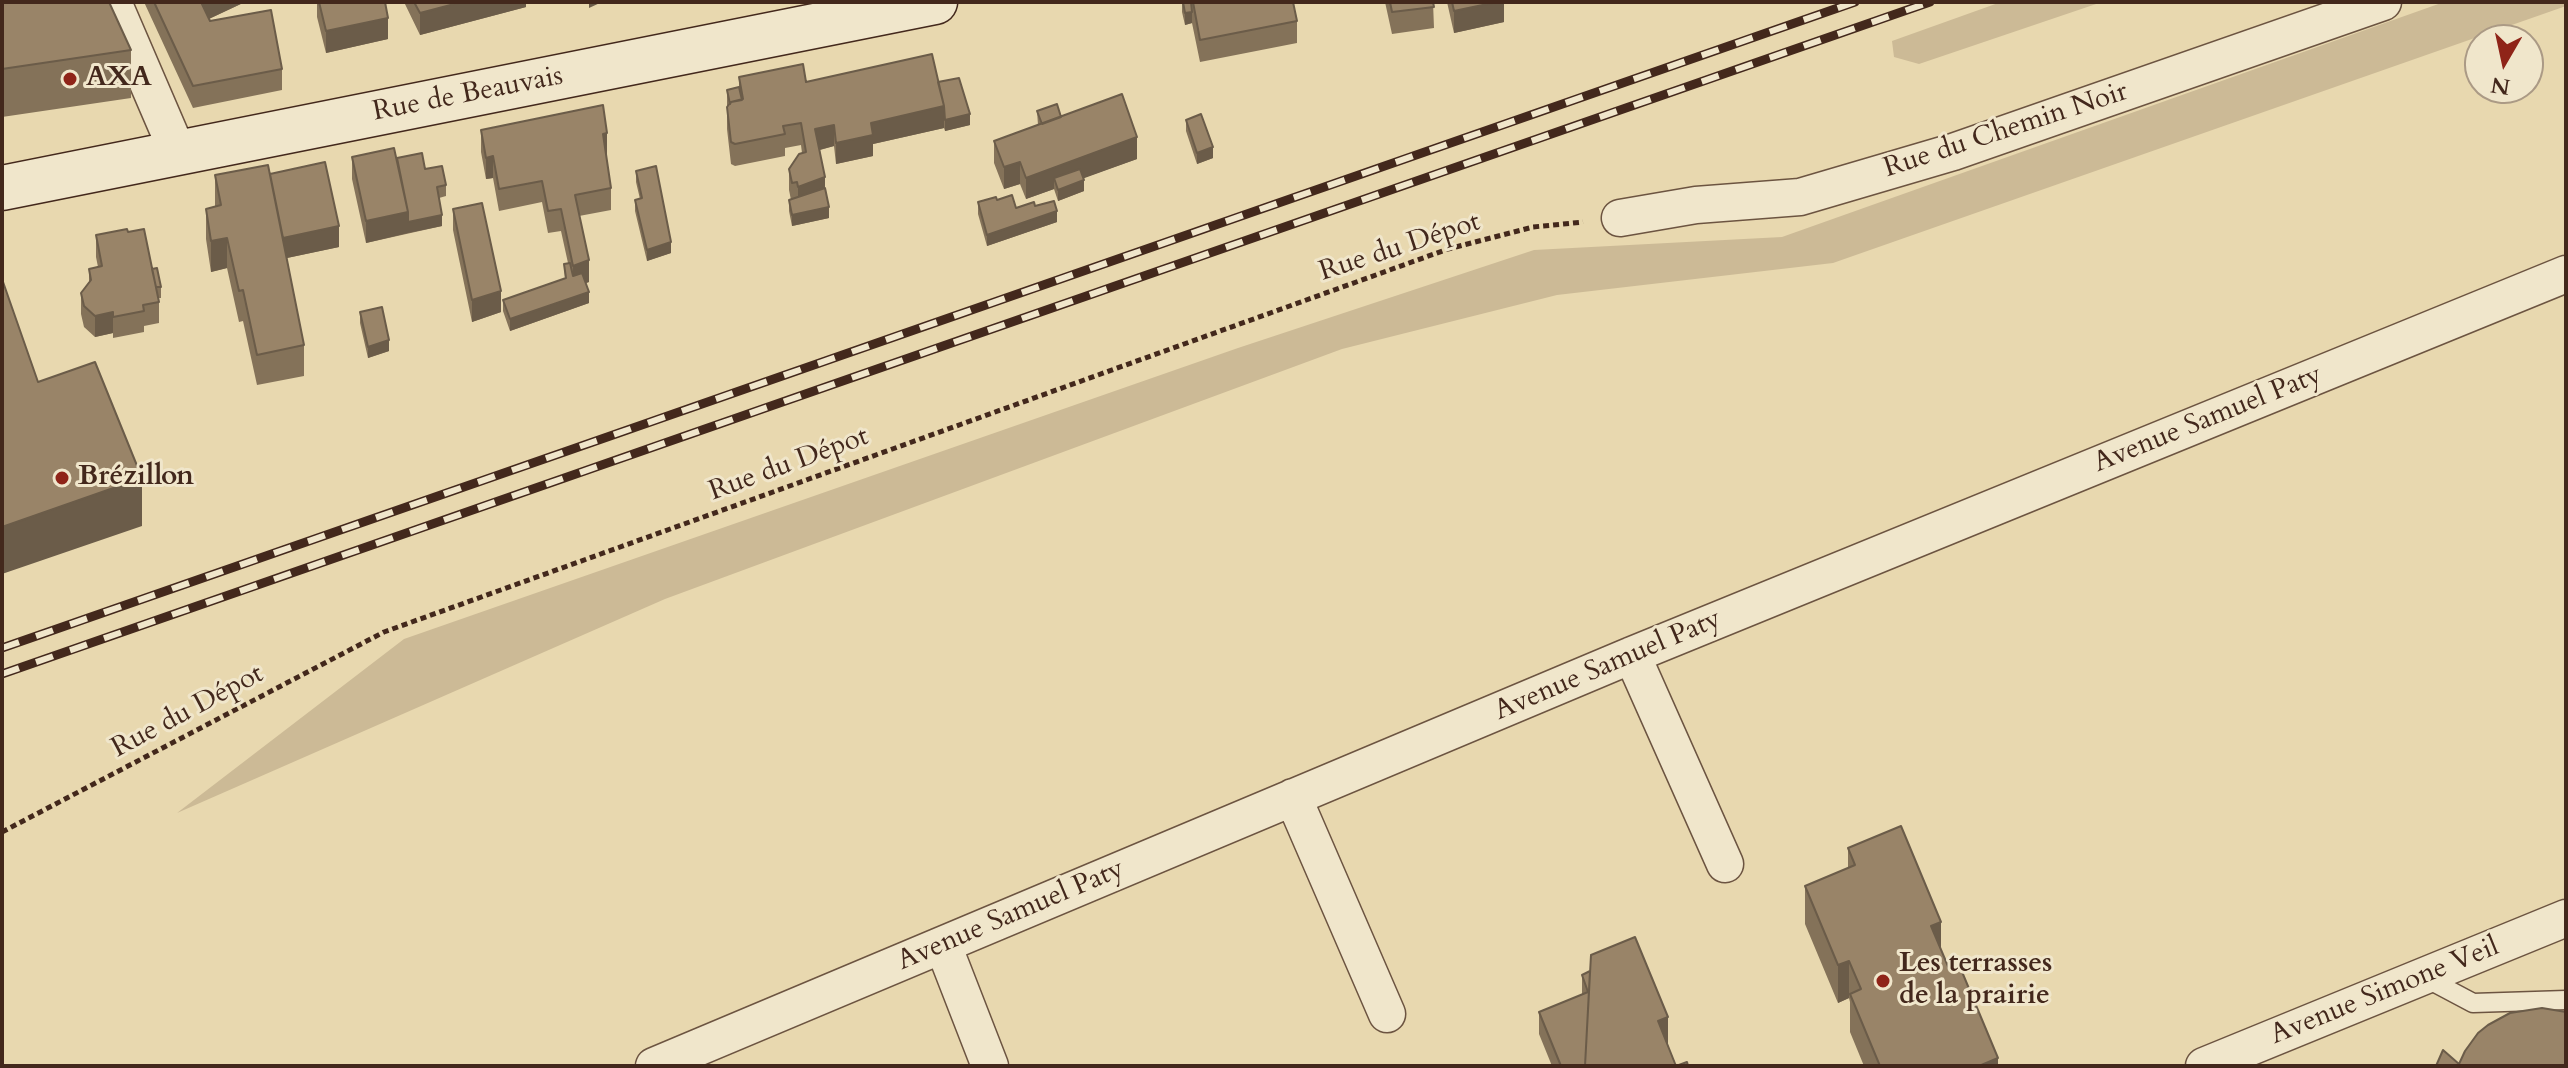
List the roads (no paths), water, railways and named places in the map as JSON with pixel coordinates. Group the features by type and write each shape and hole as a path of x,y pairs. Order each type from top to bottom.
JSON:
{"main road":[{"name":"Rue de Beauvais","path":"2,188 935,2"}],"street":[{"path":"113,2 178,153"},
{"name":"Rue du Chemin Noir","path":"1620,218 1696,205 1800,197 1953,152 2383,2"},
{"name":"Avenue Samuel Paty","path":"654,1066 1632,655 2566,274"},
{"path":"1632,655 1725,864"},
{"path":"1293,797 1387,1014"},
{"name":"Avenue Simone Veil","path":"2204,1066 2566,918"},
{"path":"943,945 990,1066"}],"lane":[{"path":"2424,977 2473,1003 2566,1000"}],"railway":[{"path":"2,648 1855,2"},
{"path":"2,674 1930,2"}],"place":[{"name":"AXA","path":"70,79"},
{"name":"Brézillon","path":"62,478"},
{"name":"Les terrasses de la prairie","path":"1883,981"}]}
